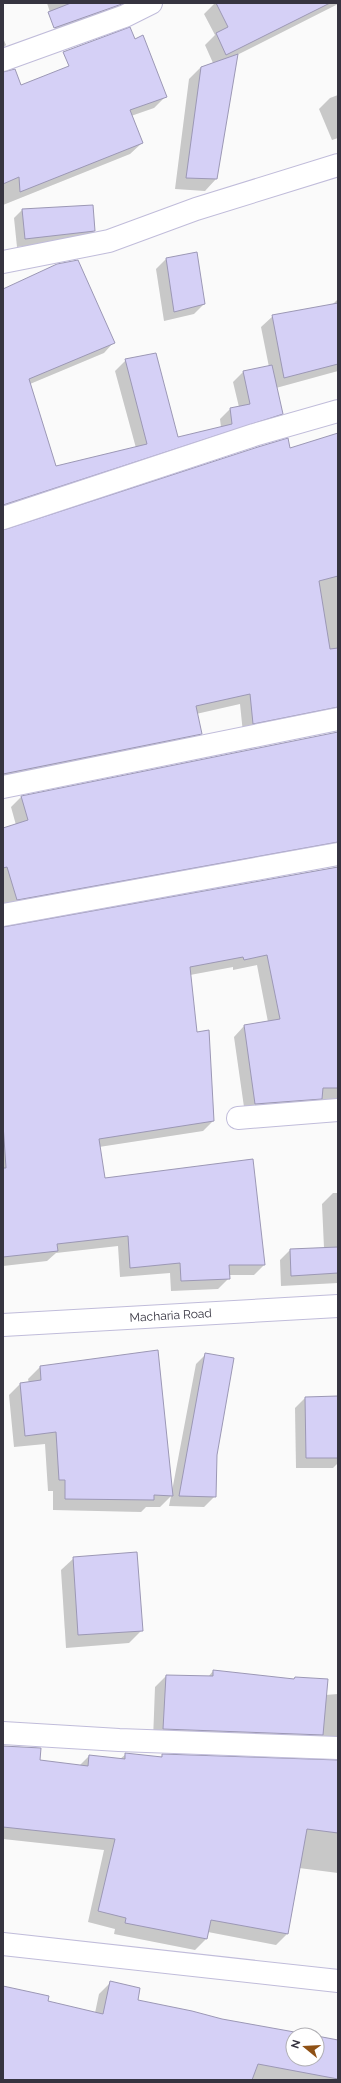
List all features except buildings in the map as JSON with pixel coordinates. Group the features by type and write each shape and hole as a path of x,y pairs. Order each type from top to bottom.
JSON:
{"street":[{"path":"3,60 125,16 151,3"},
{"path":"3,262 109,241 196,209 338,165"},
{"path":"3,518 254,435 338,411"},
{"path":"3,787 338,719"},
{"path":"3,915 338,854"},
{"path":"238,1118 338,1110"},
{"name":"Macharia Road","path":"3,1325 338,1306"},
{"path":"3,1733 119,1740 338,1748"},
{"path":"3,1944 338,1981"}]}
